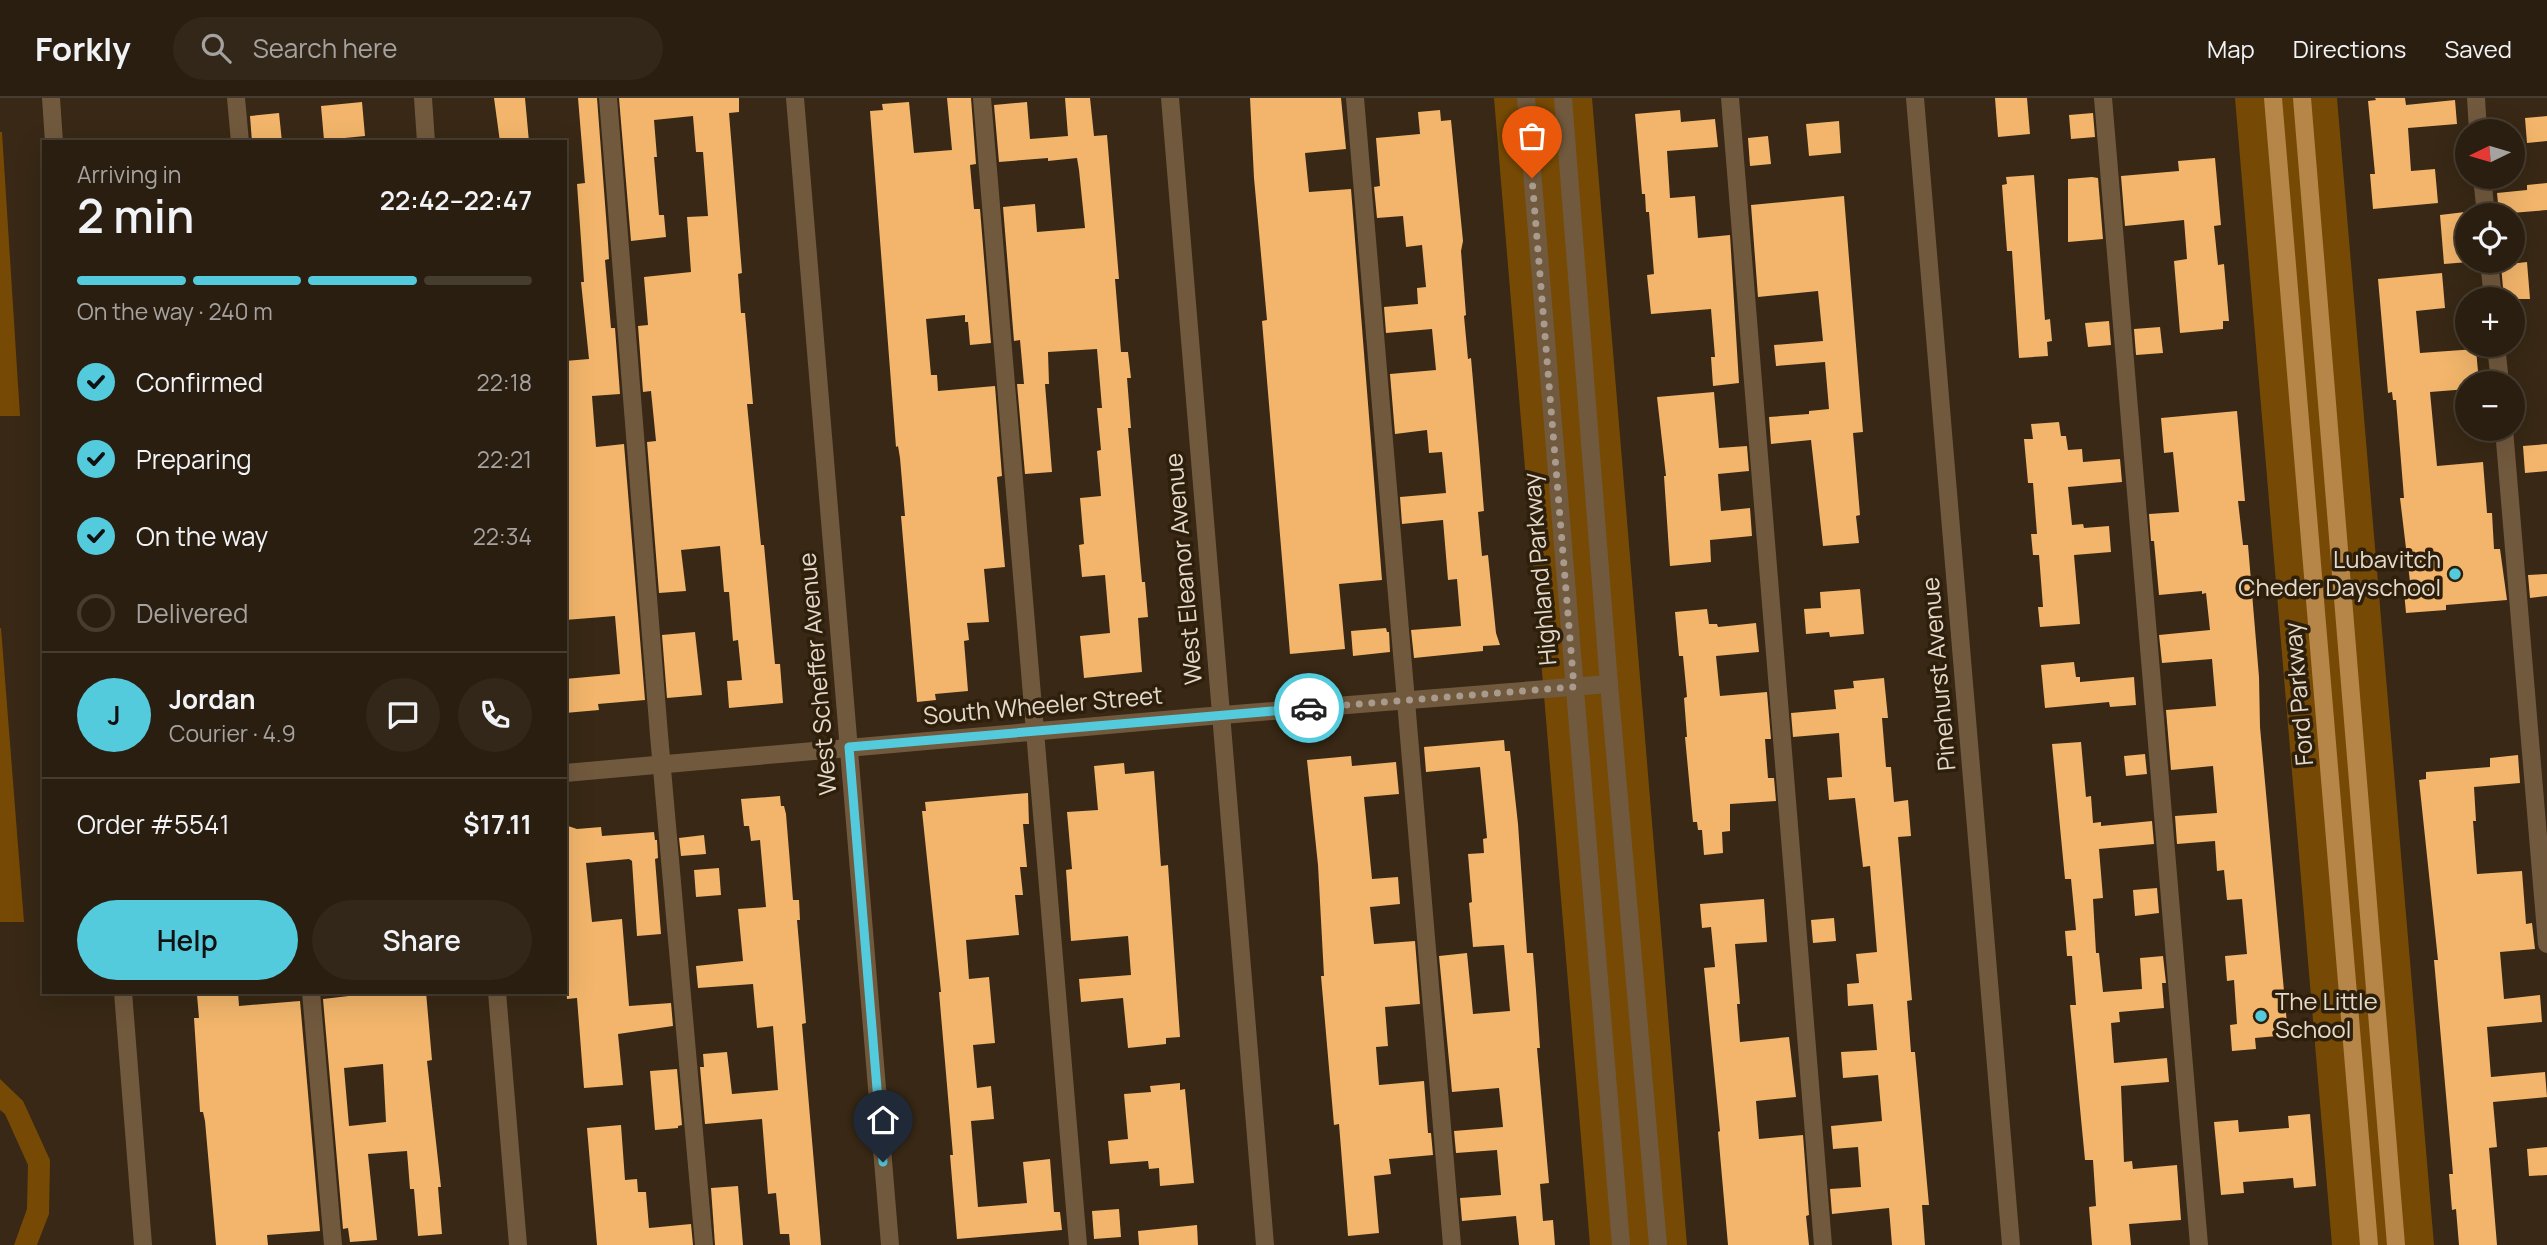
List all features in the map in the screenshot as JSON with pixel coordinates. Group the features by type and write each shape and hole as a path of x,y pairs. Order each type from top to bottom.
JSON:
{"main road":[{"name":"Ford Parkway","path":"2273,98 2369,1245"},
{"path":"2302,98 2396,1245"}],"street":[{"path":"51,98 54,140"},
{"path":"236,98 240,140"},
{"path":"423,98 426,140"},
{"path":"608,98 704,1245"},
{"name":"West Scheffer Avenue","path":"795,98 890,1245"},
{"path":"982,98 1078,1245"},
{"name":"West Eleanor Avenue","path":"1170,98 1265,1245"},
{"path":"1355,98 1452,1245"},
{"name":"Highland Parkway","path":"1526,98 1621,1245"},
{"path":"1563,98 1609,684 1658,1245"},
{"path":"1730,98 1823,1245"},
{"name":"Pinehurst Avenue","path":"1915,98 2011,1245"},
{"path":"2103,98 2199,1245"},
{"path":"2476,98 2478,119"},
{"path":"2505,441 2547,944"},
{"name":"South Wheeler Street","path":"567,773 1609,684"},
{"path":"123,994 143,1245"},
{"path":"311,994 332,1245"},
{"path":"497,994 518,1245"}],"shaded area":[{"path":"1494,98 1592,98 1687,1245 1590,1245"},
{"path":"2235,98 2337,98 2434,1245 2332,1245"},
{"path":"2,132 20,416 0,416"},
{"path":"1,628 24,922 0,922"},
{"path":"0,1079 23,1101 50,1160 49,1214 37,1245 14,1245 27,1209 28,1165 5,1114 0,1110"}],"building":[{"path":"494,98 525,98 529,140 500,140"},
{"path":"578,98 597,98 609,259 605,260 611,328 615,328 620,394 592,396 596,447 624,444 645,700 598,704 599,710 567,713 567,679 620,674 615,616 567,620 567,361 589,359 581,282 584,282 577,184 585,183"},
{"path":"619,98 739,98 739,112 729,113 742,273 738,274 741,313 745,313 753,404 747,404 775,664 780,664 783,703 729,708 727,681 742,680 738,640 733,641 729,592 724,592 720,546 681,550 686,591 659,593 647,442 656,441 651,391 643,392 638,326 648,325 644,277 691,272 687,217 708,216 703,152 696,152 693,116 654,120 659,215 664,215 666,237 631,241"},
{"path":"947,98 971,98 976,164 970,165 974,209 980,209 991,343 970,345 965,315 926,319 931,375 937,375 938,391 995,386 1002,476 997,477 1005,567 984,569 989,622 967,623 969,640 964,641 968,691 935,694 936,700 917,702 901,516 905,516 900,458 898,446 896,447 870,111 883,110 882,104 909,102 914,153 952,150"},
{"path":"1065,98 1090,98 1094,136 1107,135 1119,279 1115,279 1121,352 1128,352 1131,378 1127,378 1131,428 1128,428 1142,582 1145,582 1148,617 1138,618 1142,672 1084,678 1080,636 1110,633 1105,575 1082,577 1079,545 1084,544 1080,498 1101,496 1097,408 1102,408 1097,349 1048,352 1049,384 1045,384 1052,472 1025,474 1017,384 1024,384 1020,340 1014,341 1003,207 1035,204 1037,232 1085,228 1079,170 1077,158 999,162 994,105 1027,102 1030,139 1068,136"},
{"path":"1250,98 1341,98 1346,149 1305,153 1309,192 1351,189 1382,580 1339,584 1345,649 1290,654 1262,321 1267,320 1254,178"},
{"path":"1995,98 2027,98 2030,134 1998,137"},
{"path":"2375,98 2405,98 2406,105 2455,100 2455,124 2408,128 2411,171 2435,169 2438,203 2373,209 2370,174 2375,174 2368,101 2376,100"},
{"path":"362,102 365,136 324,140 321,106"},
{"path":"1440,110 1441,121 1451,120 1463,241 1461,251 1464,316 1468,359 1471,358 1484,511 1478,512 1482,556 1488,555 1496,633 1500,645 1483,646 1483,651 1414,658 1411,630 1461,626 1457,579 1448,580 1443,520 1402,524 1400,497 1446,493 1442,452 1429,453 1427,430 1395,434 1390,374 1436,370 1432,329 1386,333 1384,307 1418,304 1417,288 1426,287 1422,245 1406,247 1403,216 1377,218 1374,187 1380,186 1376,138 1420,134 1418,112"},
{"path":"1680,110 1681,122 1715,119 1718,147 1667,151 1670,198 1695,196 1698,238 1730,235 1739,383 1713,386 1711,357 1715,357 1711,309 1651,314 1647,275 1654,274 1649,212 1646,212 1645,194 1642,194 1635,114"},
{"path":"279,113 282,140 252,140 250,116"},
{"path":"2093,113 2095,137 2071,139 2069,115"},
{"path":"2547,116 2547,141 2527,143 2525,118"},
{"path":"1839,121 1841,153 1809,156 1806,124"},
{"path":"1768,136 1771,164 1750,166 1748,138"},
{"path":"2215,158 2221,225 2214,226 2218,265 2224,264 2229,321 2223,321 2223,329 2180,333 2174,261 2187,259 2184,220 2125,226 2121,176 2179,171 2178,161"},
{"path":"2034,175 2045,320 2050,319 2052,341 2047,342 2048,356 2019,358 2012,251 2007,251 2002,185 2007,184 2006,177"},
{"path":"2098,178 2103,239 2068,242 2068,179"},
{"path":"2547,183 2547,210 2525,212 2525,203 2498,203 2497,193 2527,190 2527,185"},
{"path":"1844,196 1863,432 1853,433 1860,515 1856,516 1859,543 1823,546 1811,440 1771,444 1769,417 1809,414 1809,411 1829,409 1825,362 1776,366 1774,345 1823,341 1818,291 1758,297 1751,205"},
{"path":"2455,213 2455,263 2444,264 2440,215"},
{"path":"2525,262 2530,299 2525,299 2525,287 2503,287 2502,273 2525,273"},
{"path":"2442,273 2445,308 2416,311 2420,353 2455,350 2455,357 2477,357 2478,371 2455,371 2455,390 2430,392 2437,466 2483,462 2487,513 2492,513 2494,549 2500,549 2507,600 2446,605 2446,610 2406,613 2404,591 2411,590 2400,498 2404,498 2396,400 2393,400 2392,392 2388,393 2378,279"},
{"path":"2109,321 2111,345 2088,347 2085,323"},
{"path":"2160,327 2163,353 2136,355 2134,329"},
{"path":"1714,392 1719,448 1747,446 1749,471 1718,474 1721,511 1750,508 1752,536 1710,540 1711,562 1670,566 1666,476 1657,397"},
{"path":"2237,411 2245,501 2238,501 2243,545 2248,545 2259,677 2260,727 2288,1035 2255,1038 2256,1049 2232,1051 2230,1025 2237,1024 2234,980 2227,981 2225,956 2247,954 2242,899 2227,900 2224,870 2217,871 2215,841 2177,844 2175,816 2217,813 2213,766 2171,770 2166,710 2216,706 2212,659 2162,663 2159,635 2210,630 2206,593 2202,594 2202,591 2159,595 2149,514 2179,512 2173,452 2164,453 2161,418"},
{"path":"2059,422 2061,436 2066,436 2068,450 2082,449 2083,462 2120,459 2122,482 2068,487 2072,525 2083,524 2084,528 2109,526 2111,552 2074,555 2080,624 2040,627 2038,607 2043,607 2039,555 2033,555 2031,534 2037,534 2033,483 2028,483 2024,439 2033,439 2031,424"},
{"path":"2547,444 2547,471 2525,473 2523,446"},
{"path":"2547,574 2547,596 2530,598 2528,575"},
{"path":"1860,589 1864,634 1830,637 1829,632 1806,634 1804,609 1821,608 1820,592"},
{"path":"1707,609 1709,624 1717,624 1718,627 1756,623 1759,652 1716,656 1720,696 1767,692 1771,739 1765,739 1768,778 1774,778 1776,801 1730,804 1730,831 1722,832 1723,853 1704,855 1702,830 1698,830 1697,822 1693,822 1685,737 1684,698 1687,697 1683,656 1679,656 1675,612"},
{"path":"1386,628 1389,632 1390,652 1353,656 1351,631"},
{"path":"695,632 702,695 667,698 662,635"},
{"path":"2074,662 2076,677 2080,677 2080,682 2134,677 2136,705 2110,707 2109,702 2045,708 2041,665"},
{"path":"1884,678 1888,718 1882,718 1886,767 1891,767 1894,802 1908,800 1911,836 1898,837 1912,1000 1907,1001 1911,1052 1915,1052 1929,1205 1922,1205 1925,1245 1892,1245 1889,1208 1832,1214 1830,1189 1861,1187 1858,1147 1833,1149 1831,1126 1882,1121 1878,1075 1843,1078 1841,1052 1877,1050 1873,1004 1848,1006 1847,984 1859,983 1856,954 1877,952 1870,866 1863,867 1855,798 1829,800 1827,778 1842,777 1839,733 1793,737 1791,713 1836,709 1834,690 1854,688 1853,681"},
{"path":"1504,740 1505,751 1510,751 1518,824 1527,953 1533,953 1540,1048 1537,1048 1549,1183 1540,1184 1543,1221 1553,1220 1555,1245 1519,1245 1516,1216 1462,1221 1460,1198 1501,1195 1497,1150 1456,1153 1454,1131 1503,1127 1499,1088 1452,1092 1439,956 1467,953 1473,1014 1510,1011 1504,945 1473,947 1468,854 1484,853 1483,839 1487,838 1480,767 1426,772 1424,747"},
{"path":"2081,742 2086,797 2091,796 2093,823 2101,822 2101,826 2152,821 2154,844 2099,849 2103,898 2093,899 2096,953 2099,953 2103,992 2142,989 2140,958 2163,956 2166,983 2162,983 2164,1008 2119,1012 2120,1022 2111,1023 2114,1063 2167,1058 2169,1082 2121,1086 2124,1162 2132,1161 2133,1169 2177,1165 2181,1220 2129,1224 2131,1245 2092,1245 2089,1207 2096,1206 2093,1160 2085,1160 2070,1005 2076,1005 2072,956 2067,956 2065,931 2076,930 2071,879 2065,879 2052,744"},
{"path":"2145,754 2147,774 2126,776 2124,756"},
{"path":"2518,755 2520,783 2474,787 2476,821 2473,821 2477,874 2522,871 2526,924 2532,923 2535,949 2500,952 2504,999 2540,995 2542,1022 2487,1027 2491,1077 2545,1072 2547,1097 2493,1102 2497,1147 2489,1148 2497,1245 2459,1245 2456,1209 2452,1210 2449,1174 2453,1174 2434,960 2438,960 2419,780 2426,779 2426,772 2490,767 2490,758"},
{"path":"1351,756 1352,766 1396,762 1399,794 1364,797 1372,879 1398,877 1400,904 1370,907 1374,944 1415,941 1420,1004 1385,1007 1388,1046 1376,1047 1379,1085 1424,1081 1428,1133 1431,1133 1433,1155 1389,1159 1391,1174 1374,1176 1379,1233 1348,1236 1339,1124 1334,1125 1321,976 1324,976 1318,865 1307,760"},
{"path":"1124,763 1125,774 1154,771 1161,866 1168,865 1180,1037 1166,1038 1166,1044 1128,1048 1123,998 1081,1002 1079,979 1131,975 1128,936 1071,941 1066,870 1072,869 1067,812 1098,810 1094,766"},
{"path":"1028,793 1029,824 1023,824 1027,867 1020,867 1023,895 1015,895 1019,935 966,940 969,979 989,977 995,1043 973,1045 977,1088 991,1086 994,1119 971,1121 978,1207 1027,1203 1023,1162 1050,1159 1054,1212 1060,1212 1062,1230 957,1239 941,992 922,811 926,811 925,802"},
{"path":"780,796 781,806 784,806 786,814 793,900 799,900 800,920 797,920 806,1023 802,1024 821,1245 790,1245 789,1234 780,1234 776,1193 768,1194 762,1119 705,1124 700,1067 704,1067 703,1054 727,1052 732,1094 778,1090 773,1026 757,1028 753,984 698,988 696,966 743,961 738,909 766,907 760,840 751,841 749,826 744,826 741,799"},
{"path":"567,826 577,829 601,827 602,836 654,832 657,840 658,858 655,859 661,934 637,936 632,861 629,859 586,863 592,922 622,919 629,1006 671,1003 673,1026 618,1034 623,1085 584,1088 577,998 567,999"},
{"path":"704,835 706,854 681,856 679,838"},
{"path":"719,868 721,895 696,897 694,870"},
{"path":"2157,888 2159,913 2135,916 2133,890"},
{"path":"1764,899 1767,942 1735,944 1740,1042 1789,1037 1796,1097 1756,1101 1759,1139 1803,1135 1809,1245 1728,1245 1704,968 1715,967 1711,927 1702,928 1700,904"},
{"path":"1834,918 1836,941 1813,943 1811,920"},
{"path":"238,994 239,1006 300,1001 320,1231 267,1235 268,1245 216,1245 205,1121 203,1112 200,1112 194,1018 199,1018 197,995"},
{"path":"366,994 426,994 432,1060 427,1061 441,1187 438,1187 442,1234 418,1236 407,1151 368,1154 377,1240 350,1242 348,1228 343,1229 323,999","holes":["383,1064 386,1122 349,1126 344,1068"]},
{"path":"677,1069 682,1125 678,1128 655,1130 650,1071"},
{"path":"1180,1083 1180,1090 1185,1089 1194,1183 1160,1186 1159,1168 1149,1169 1148,1161 1110,1164 1108,1141 1128,1139 1124,1094 1151,1092 1150,1086"},
{"path":"2310,1114 2316,1186 2294,1188 2293,1178 2243,1182 2244,1193 2221,1195 2214,1122 2238,1120 2239,1132 2289,1128 2288,1116"},
{"path":"621,1125 625,1180 637,1179 638,1192 646,1192 649,1228 691,1224 693,1245 597,1245 587,1128"},
{"path":"2547,1147 2547,1175 2529,1176 2527,1149"},
{"path":"738,1186 743,1245 715,1245 711,1188"},
{"path":"1119,1209 1121,1237 1094,1239 1092,1211"},
{"path":"1197,1225 1198,1245 1139,1245 1138,1231"}],"way so far":[{"path":"1309,708 1574,687 1532,178"}],"place":[{"name":"Lubavitch Cheder Dayschool","path":"2455,574"},
{"name":"The Little School","path":"2261,1016"}],"route":[{"path":"883,1162 849,747 1309,708"}]}
